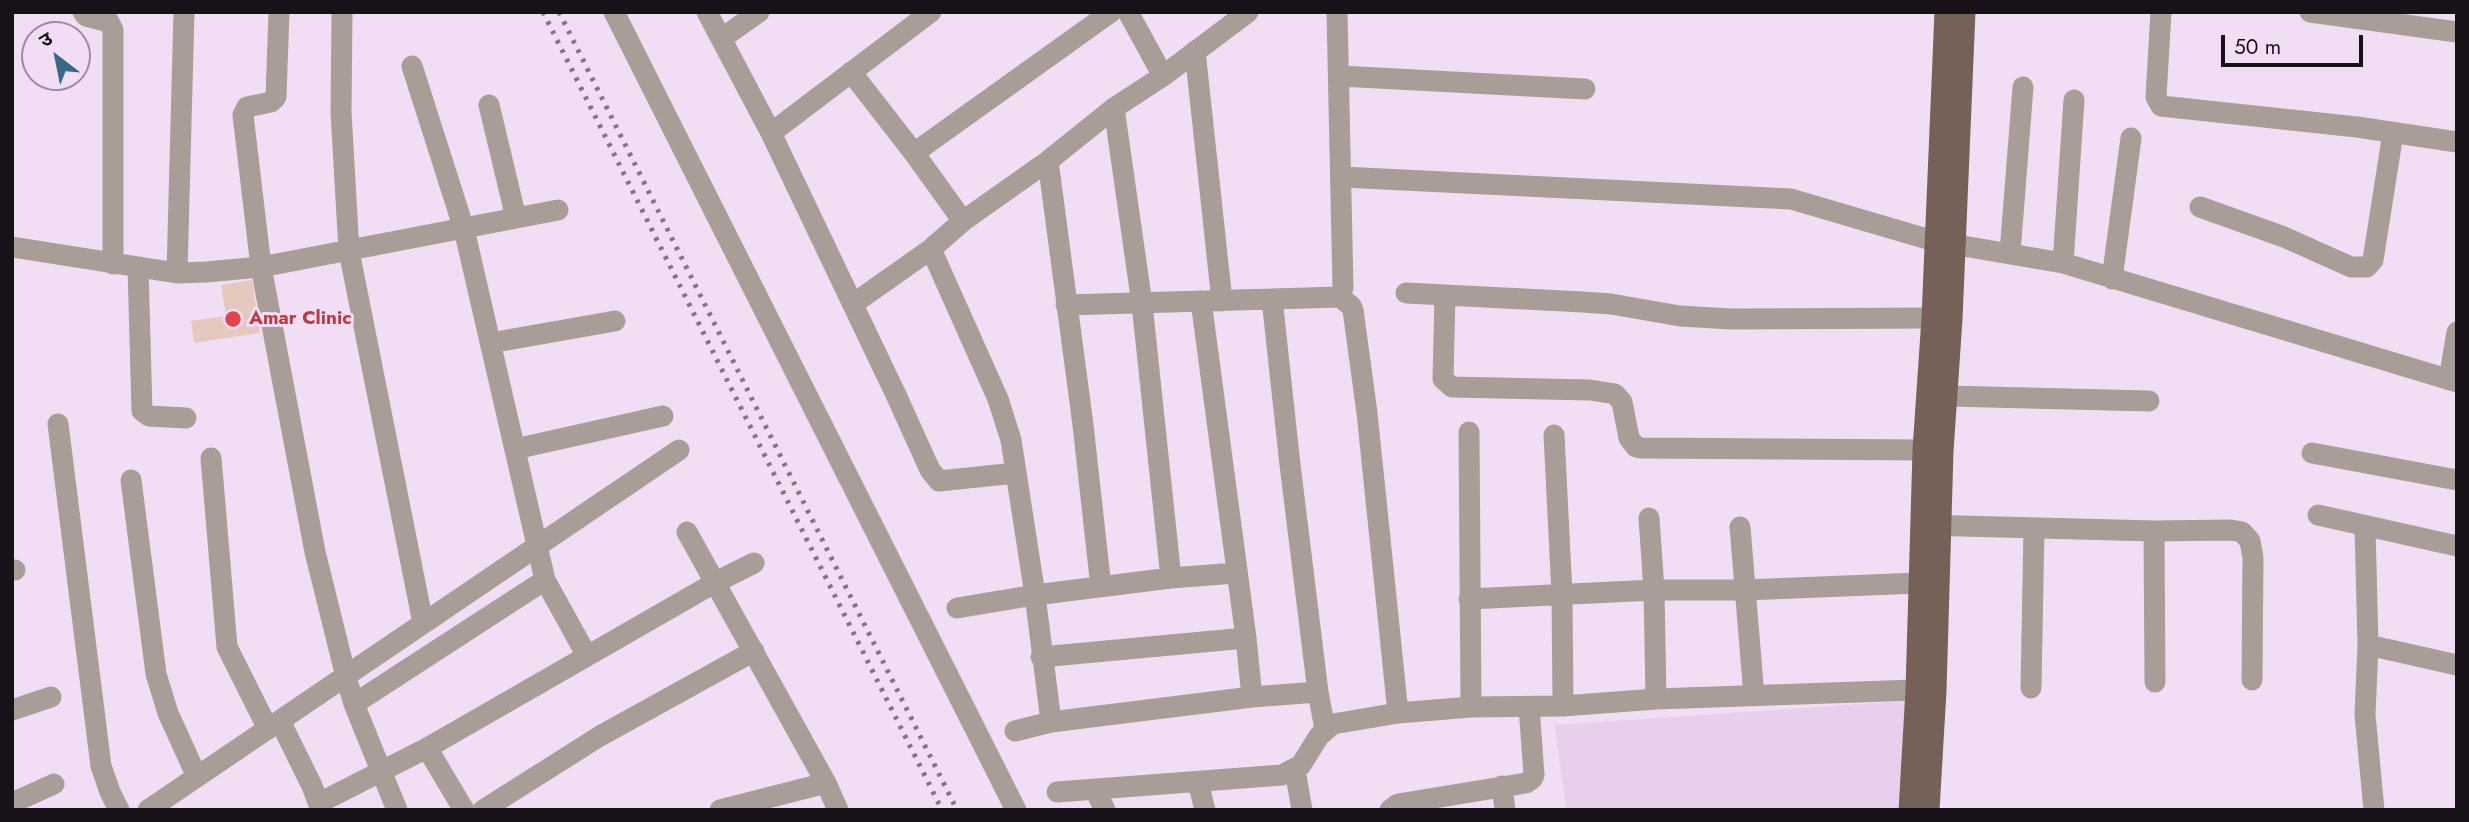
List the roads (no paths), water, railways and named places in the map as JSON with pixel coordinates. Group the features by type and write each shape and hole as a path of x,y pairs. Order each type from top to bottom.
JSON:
{"main road":[{"path":"1909,810 1919,583 1930,525 1947,396 1944,243 1945,12"},
{"path":"1929,810 1936,691 1930,525 1923,450 1932,318 1944,243 1965,12"}],"street":[{"path":"83,12 86,16 109,22 113,30 113,264"},
{"path":"177,274 184,12"},
{"path":"279,12 276,97 271,102 247,107 243,115 261,267 315,552 346,677 354,704 397,810"},
{"path":"342,12 341,112 349,251 423,623"},
{"path":"614,12 1016,810"},
{"path":"706,12 771,134 935,477 939,481 1016,473"},
{"path":"721,39 759,12"},
{"path":"771,134 931,12"},
{"path":"914,153 1111,12"},
{"path":"1128,12 1163,76"},
{"path":"853,304 931,249 963,221 1048,161 1114,108 1163,76 1248,12"},
{"path":"1338,12 1343,288 1340,297"},
{"path":"2161,12 2156,97 2161,106 2357,127 2457,142"},
{"path":"2310,12 2457,32"},
{"path":"1195,51 1212,301 1236,573 1252,697"},
{"path":"412,66 464,229 545,580 587,656"},
{"path":"851,72 963,221"},
{"path":"1340,76 1585,89"},
{"path":"2010,253 2023,87"},
{"path":"2063,263 2074,100"},
{"path":"489,105 516,218"},
{"path":"1114,108 1142,304 1171,578"},
{"path":"2200,207 2284,237 2351,267 2367,267 2373,260 2393,133"},
{"path":"2112,279 2130,138"},
{"path":"1048,161 1083,425 1101,587"},
{"path":"1342,177 1791,198 1944,243 2063,263 2453,381 2457,332"},
{"path":"12,247 177,274 261,267 558,210"},
{"path":"931,249 998,399 1011,440 1051,723"},
{"path":"138,268 141,408 143,414 149,416 186,418"},
{"path":"1406,293 1583,302 1680,316 1731,319 1932,318"},
{"path":"1445,295 1443,379 1452,387 1590,390 1615,394 1622,402 1629,438 1636,447 1923,450"},
{"path":"1066,305 1340,297 1353,310 1367,413 1398,713"},
{"path":"1272,299 1290,466 1325,729"},
{"path":"491,344 615,321"},
{"path":"1947,396 2149,401"},
{"path":"515,449 663,416"},
{"path":"58,424 101,766 119,810"},
{"path":"1469,432 1471,707"},
{"path":"1554,435 1562,594 1563,706"},
{"path":"148,810 179,802 197,777 679,450"},
{"path":"2312,453 2457,480"},
{"path":"211,458 227,647 320,806 754,563"},
{"path":"131,481 156,674 168,713 197,777"},
{"path":"2318,515 2457,545"},
{"path":"1648,517 1654,590 1656,699"},
{"path":"1930,525 2154,531 2231,530 2247,535 2253,558 2252,680"},
{"path":"2365,526 2368,645 2365,715 2374,810"},
{"path":"1740,527 1754,696"},
{"path":"2031,688 2034,528"},
{"path":"2154,531 2155,682"},
{"path":"687,532 826,783 838,810"},
{"path":"957,608 1035,595 1171,578 1236,573"},
{"path":"354,704 545,580"},
{"path":"1469,599 1654,590 1745,590 1919,583"},
{"path":"1041,657 1246,638"},
{"path":"2368,645 2457,665"},
{"path":"483,810 600,736 754,651"},
{"path":"1057,792 1282,775 1295,770 1306,760 1325,729 1344,721 1398,713 1471,707 1563,706 1656,699 1916,690"},
{"path":"1015,731 1051,723 1252,697 1318,692"},
{"path":"12,710 51,697"},
{"path":"1390,810 1398,804 1526,783 1534,775 1530,706"},
{"path":"427,748 464,810"},
{"path":"1295,770 1302,810"},
{"path":"1198,782 1205,810"},
{"path":"720,810 826,783"},
{"path":"12,803 54,784"},
{"path":"1502,786 1505,810"},
{"path":"1095,790 1105,810"}],"railway":[{"path":"543,12 942,810"},
{"path":"559,12 957,810"}],"place":[{"name":"Amar Clinic","path":"233,319"}]}
